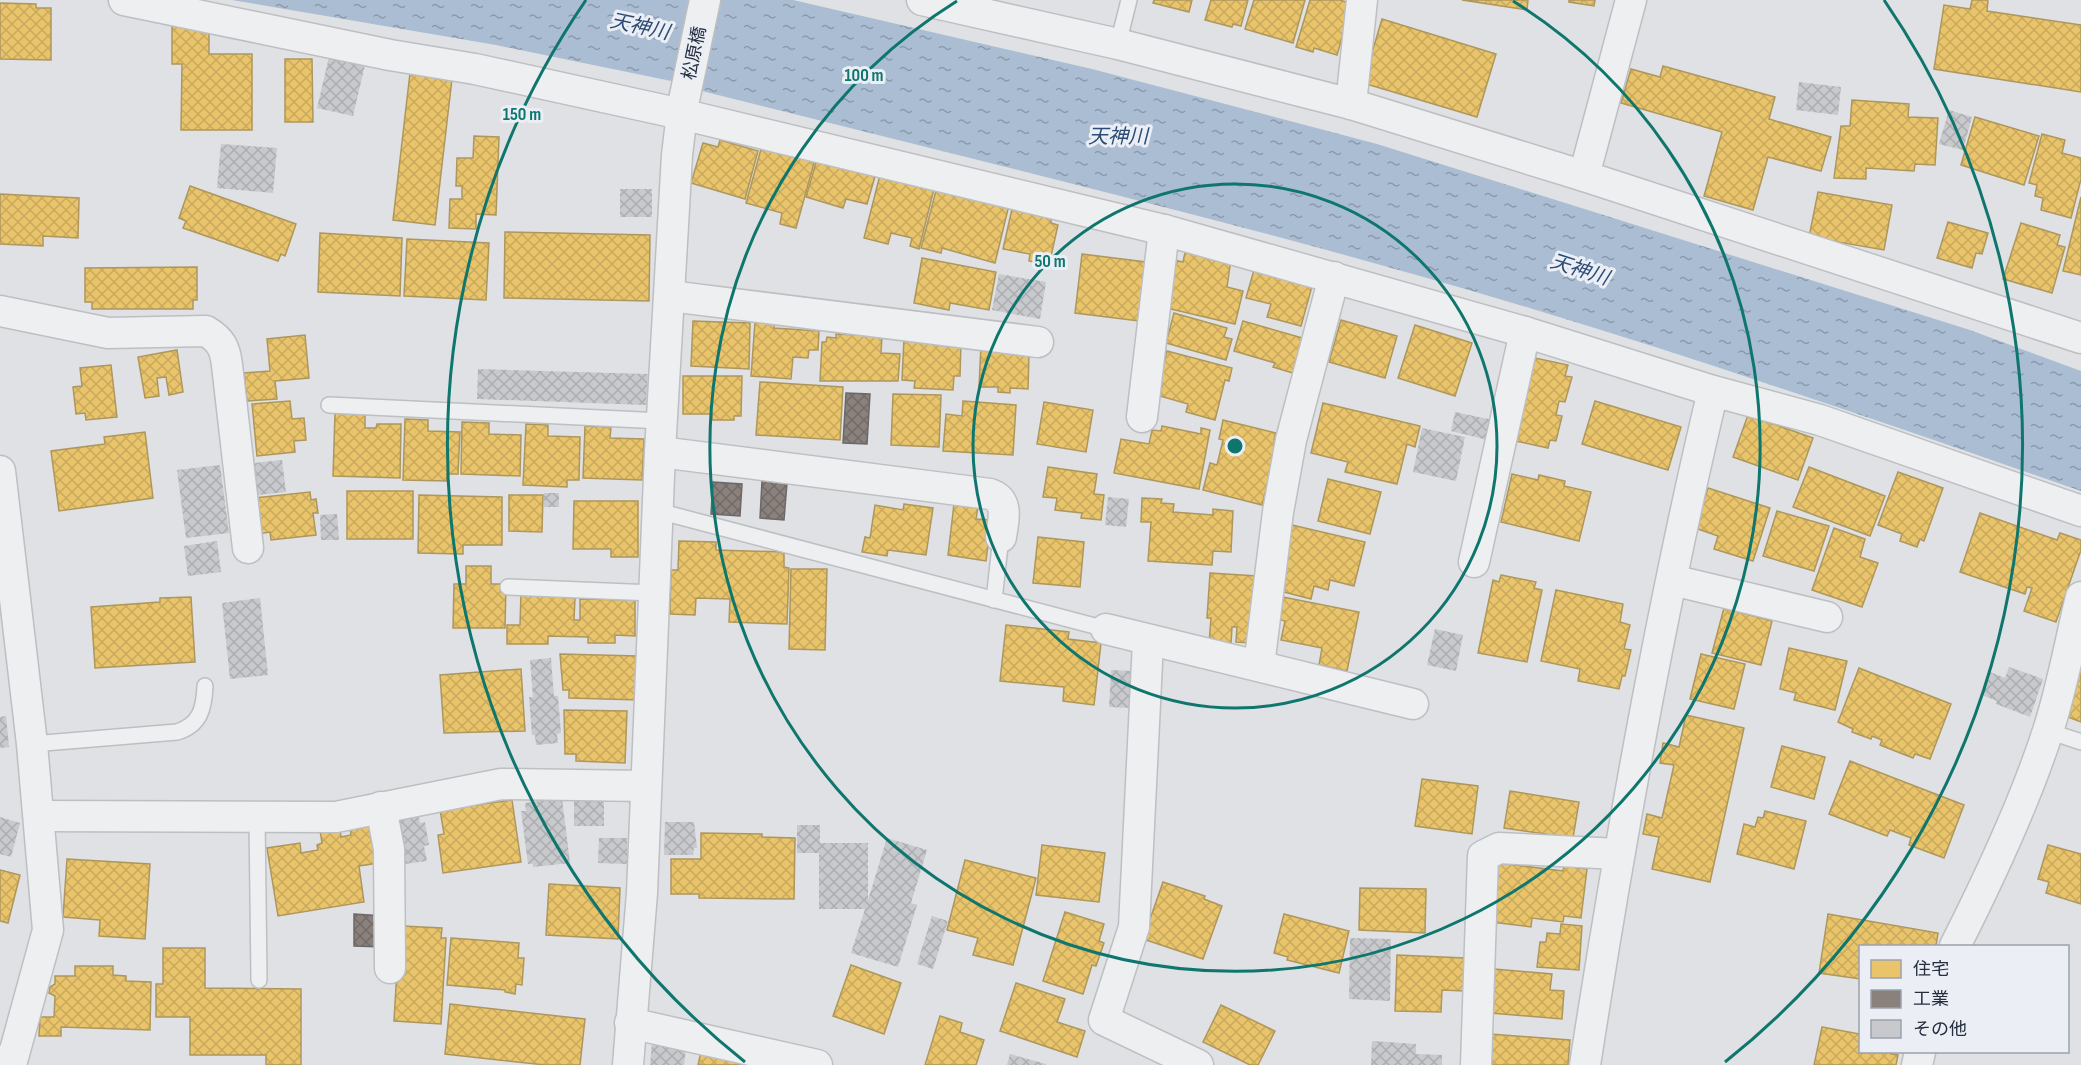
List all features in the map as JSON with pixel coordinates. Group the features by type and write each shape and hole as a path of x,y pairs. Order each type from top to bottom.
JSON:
{"street":[{"path":"124,0 390,55 475,69 682,110 1164,230 1525,332 1713,391 1820,420 2081,511"},
{"name":"松原橋","path":"628,1065 642,893 660,452 682,110 705,0"},
{"path":"922,0 1118,44 1351,104 1584,176 2081,338"},
{"path":"1351,104 1362,0"},
{"path":"1584,176 1631,0"},
{"path":"1142,417 1164,230"},
{"path":"1259,666 1278,512 1292,440 1334,277"},
{"path":"670,296 1038,342"},
{"path":"0,310 108,333 206,331 218,338 225,349 248,548"},
{"path":"1474,562 1525,332"},
{"path":"1585,1065 1618,854 1693,474 1713,391"},
{"path":"660,452 990,494 997,496 1004,506 1001,537"},
{"path":"0,471 32,744 48,930 11,1065"},
{"path":"1672,580 1827,617"},
{"path":"1956,945 1982,893 2048,730 2081,597"},
{"path":"1106,629 1148,642 1259,666 1413,704"},
{"path":"1148,642 1134,927 1104,1020 1198,1065"},
{"path":"39,816 336,817 501,784 646,786"},
{"path":"381,807 389,849 390,968"},
{"path":"1476,1065 1483,856 1499,848 1618,854"},
{"path":"630,1023 817,1065"},
{"path":"0,1062 4,1065"}],"lane":[{"path":"1118,44 1128,0"},
{"path":"329,405 662,421"},
{"path":"658,511 1106,629"},
{"path":"994,600 1001,537"},
{"path":"508,587 654,593"},
{"path":"32,744 177,732 189,728 197,722 201,712 205,686"},
{"path":"2048,730 2081,742"},
{"path":"257,817 259,980"}],"water":[{"name":"天神川","path":"232,0 793,0 1092,69 1377,144 1970,330 2081,371 2081,491 1834,406 1587,325 1240,227 698,90 676,82 496,45"}],"building: 住宅":[{"path":"1154,0 1192,0 1189,12 1153,3"},
{"path":"1211,0 1248,0 1241,26 1233,24 1232,27 1205,20"},
{"path":"1254,0 1305,0 1293,43 1245,29"},
{"path":"1310,0 1340,0 1352,4 1337,55 1314,48 1313,52 1296,47"},
{"path":"1462,0 1528,0 1527,10"},
{"path":"1569,0 1595,0 1594,6 1569,2"},
{"path":"1972,0 1988,0 1987,11 2081,25 2081,92 1934,69 1944,5 1970,9"},
{"path":"0,3 36,4 36,8 51,8 51,60 0,59"},
{"path":"1382,19 1496,54 1477,117 1363,83"},
{"path":"172,26 209,26 209,54 252,54 252,130 181,130 182,64 172,64"},
{"path":"285,59 312,59 313,122 285,122"},
{"path":"1663,66 1775,97 1769,119 1831,137 1821,171 1768,157 1753,210 1704,196 1722,132 1621,103 1631,69 1660,77"},
{"path":"410,73 452,79 435,225 393,220"},
{"path":"1852,100 1909,104 1908,117 1938,118 1935,165 1915,164 1914,171 1866,168 1866,179 1834,178 1841,126 1850,126"},
{"path":"1975,117 2039,136 2024,185 1961,165"},
{"path":"2042,134 2065,140 2062,153 2081,158 2081,179 2071,218 2041,210 2043,198 2035,196 2037,185 2029,183"},
{"path":"474,136 499,137 496,215 476,214 476,229 449,228 450,199 462,199 462,186 456,186 457,158 473,158"},
{"path":"720,140 758,151 745,199 691,183 703,143 718,147"},
{"path":"763,142 816,156 796,228 780,224 782,213 746,203"},
{"path":"818,156 876,173 867,204 846,199 843,208 806,197"},
{"path":"881,171 935,185 919,249 910,246 912,238 891,233 888,244 864,238"},
{"path":"938,183 1009,205 995,263 942,248 941,253 921,248"},
{"path":"190,186 296,224 285,256 281,254 278,261 183,228 186,221 179,218"},
{"path":"1818,192 1892,205 1884,250 1809,237"},
{"path":"0,194 79,198 78,238 43,236 43,246 0,244"},
{"path":"2081,197 2081,275 2063,271"},
{"path":"1012,209 1051,218 1051,223 1058,225 1049,265 1029,261 1030,254 1003,249"},
{"path":"1948,222 1988,233 1982,254 1976,253 1972,268 1937,258"},
{"path":"2021,223 2060,235 2057,245 2065,247 2052,293 2003,279"},
{"path":"505,232 650,235 649,301 504,298"},
{"path":"320,233 402,238 400,296 318,292"},
{"path":"407,239 489,243 486,300 404,296"},
{"path":"1186,248 1231,259 1227,287 1243,291 1235,324 1162,307 1174,260 1183,262"},
{"path":"1082,254 1146,262 1139,321 1075,313"},
{"path":"922,258 996,272 989,310 950,303 949,310 914,303"},
{"path":"1256,263 1314,279 1301,326 1267,317 1271,304 1246,298"},
{"path":"197,267 197,300 193,300 193,309 92,309 92,302 85,302 85,268"},
{"path":"1174,313 1227,328 1224,337 1232,339 1226,360 1166,343"},
{"path":"1341,320 1397,336 1385,378 1329,362"},
{"path":"693,321 750,323 749,369 691,366"},
{"path":"1243,321 1306,339 1296,374 1273,367 1275,363 1234,351"},
{"path":"755,322 774,324 774,328 819,331 818,350 809,350 808,358 793,357 791,379 751,376"},
{"path":"1415,325 1472,343 1455,396 1398,378"},
{"path":"836,334 882,336 881,353 900,354 898,381 820,381 822,342 826,342 827,337 836,338"},
{"path":"305,335 309,378 275,381 277,399 247,401 244,373 270,371 267,339"},
{"path":"904,338 961,341 960,376 954,376 953,390 914,388 915,381 902,380"},
{"path":"981,345 1029,355 1028,389 1010,388 1010,393 998,392 998,387 979,387"},
{"path":"177,350 183,392 169,395 166,377 157,378 159,396 145,398 138,357"},
{"path":"1167,351 1232,368 1229,381 1225,380 1215,420 1186,412 1188,404 1160,396 1162,386 1158,385"},
{"path":"1530,357 1568,365 1565,376 1572,377 1565,402 1559,401 1556,415 1562,416 1556,441 1550,440 1548,448 1511,440"},
{"path":"111,365 117,417 86,420 85,413 76,414 73,387 82,386 80,368"},
{"path":"683,376 742,376 741,416 734,416 734,420 712,420 712,414 683,414"},
{"path":"760,382 843,387 840,440 756,435"},
{"path":"893,394 941,395 939,447 891,445"},
{"path":"290,401 292,419 304,418 306,440 294,441 295,452 257,456 252,404"},
{"path":"963,401 1016,405 1013,455 943,451 946,414 962,416"},
{"path":"1595,401 1681,427 1668,470 1582,444"},
{"path":"1044,402 1093,410 1086,452 1037,444"},
{"path":"1323,403 1420,426 1415,447 1407,444 1397,484 1345,472 1348,462 1311,453"},
{"path":"335,413 365,414 365,428 376,428 377,424 401,424 400,478 333,476"},
{"path":"1748,415 1813,438 1798,480 1733,457"},
{"path":"405,419 428,420 428,431 460,432 458,474 447,474 447,481 403,480"},
{"path":"1223,420 1276,433 1274,440 1279,441 1262,505 1203,490 1210,463 1217,465 1223,440 1219,439"},
{"path":"462,422 489,423 489,434 521,435 520,476 461,474"},
{"path":"526,424 548,425 548,436 580,437 579,480 567,480 567,487 523,485"},
{"path":"585,426 611,427 610,438 644,439 642,480 583,478"},
{"path":"1162,426 1201,434 1201,428 1210,430 1199,489 1114,473 1121,439 1149,444 1152,430 1161,431"},
{"path":"145,432 153,498 59,511 51,451 105,444 104,437"},
{"path":"1048,467 1097,474 1094,494 1104,495 1101,520 1081,518 1082,513 1055,510 1057,498 1043,497"},
{"path":"1809,467 1885,496 1870,536 1793,507"},
{"path":"1898,472 1943,488 1924,541 1920,539 1917,547 1900,541 1902,534 1878,525"},
{"path":"1512,474 1538,480 1539,475 1565,481 1564,486 1591,492 1579,541 1501,522"},
{"path":"1328,479 1381,492 1370,534 1318,521"},
{"path":"1708,488 1770,508 1753,561 1714,549 1718,536 1695,528"},
{"path":"347,491 413,491 413,539 347,539"},
{"path":"310,492 311,500 316,499 318,513 313,513 316,535 271,540 270,532 258,534 254,498"},
{"path":"419,495 502,497 502,545 463,545 463,554 418,553"},
{"path":"509,495 543,495 542,532 509,531"},
{"path":"1142,498 1162,499 1161,503 1174,504 1173,512 1213,515 1213,509 1233,511 1231,552 1213,551 1212,565 1148,561 1151,522 1141,522"},
{"path":"574,501 638,501 638,557 611,557 611,549 573,549"},
{"path":"904,504 933,508 926,555 888,550 887,556 862,552 865,537 870,538 875,505 903,510"},
{"path":"954,504 978,507 976,519 991,520 986,561 948,555"},
{"path":"1777,511 1829,526 1814,571 1763,556"},
{"path":"1980,513 2057,540 2060,533 2081,540 2081,550 2056,622 2024,611 2032,588 2027,587 2025,594 1960,572"},
{"path":"1292,525 1365,542 1354,586 1330,580 1328,590 1314,586 1311,599 1276,590"},
{"path":"1834,528 1865,539 1860,557 1878,563 1862,607 1812,590"},
{"path":"1038,537 1084,542 1080,587 1033,583"},
{"path":"679,541 716,542 716,550 784,552 784,567 789,568 787,624 729,622 730,599 696,598 695,615 670,614 671,570 678,570"},
{"path":"466,566 491,566 491,584 506,584 505,628 453,628 454,584 466,584"},
{"path":"791,569 827,569 825,650 789,649"},
{"path":"1210,573 1257,576 1252,643 1236,642 1237,627 1232,627 1231,644 1209,643 1211,618 1207,618"},
{"path":"1501,575 1536,582 1534,588 1542,590 1527,662 1478,653 1493,580 1499,582"},
{"path":"1556,590 1623,604 1620,622 1630,625 1624,649 1631,650 1625,676 1622,676 1619,689 1578,681 1580,669 1541,661"},
{"path":"521,594 575,598 574,620 580,620 580,599 635,600 635,636 615,635 615,643 588,643 588,637 548,636 548,644 507,644 507,625 520,625"},
{"path":"191,597 195,662 95,668 91,607 160,602 160,598"},
{"path":"1283,597 1359,612 1347,671 1319,665 1322,648 1281,640 1285,621 1278,619"},
{"path":"1724,608 1772,621 1761,665 1712,653"},
{"path":"1006,625 1069,632 1068,639 1101,643 1094,705 1063,701 1064,687 1000,681"},
{"path":"1789,648 1847,661 1835,710 1794,700 1796,693 1780,689"},
{"path":"560,654 638,656 640,700 569,698 569,690 563,690"},
{"path":"1701,654 1745,664 1734,709 1690,699"},
{"path":"2081,664 2081,722 2063,715"},
{"path":"1859,668 1951,704 1930,759 1915,754 1913,758 1880,745 1882,740 1872,736 1871,739 1852,732 1853,729 1838,722"},
{"path":"521,669 525,731 444,733 440,675"},
{"path":"564,710 627,711 625,763 576,761 576,754 565,754"},
{"path":"1686,715 1744,728 1710,882 1652,869 1659,837 1643,834 1647,814 1662,818 1674,765 1660,763 1663,743 1679,747"},
{"path":"1782,746 1825,757 1814,799 1771,787"},
{"path":"1850,761 1964,805 1944,858 1909,845 1911,838 1890,830 1887,836 1829,814"},
{"path":"1422,779 1478,786 1472,834 1415,826"},
{"path":"1510,791 1579,802 1573,838 1504,828"},
{"path":"512,800 521,862 443,873 438,835 444,834 440,810"},
{"path":"1765,811 1806,821 1794,869 1737,854 1744,824 1755,827 1758,817 1763,818"},
{"path":"378,818 385,862 359,866 364,902 278,916 267,848 300,843 301,853 318,850 317,845 322,843 319,824 339,821 341,837 351,835 350,823"},
{"path":"701,833 762,834 762,837 795,838 794,899 699,898 699,894 671,894 671,859 701,859"},
{"path":"1042,845 1105,853 1099,902 1036,895"},
{"path":"2048,845 2081,854 2081,904 2046,893 2049,882 2038,879"},
{"path":"67,859 150,864 145,939 99,936 100,920 63,917"},
{"path":"965,860 1036,878 1013,965 973,955 978,938 947,930"},
{"path":"1499,863 1563,871 1564,866 1587,869 1581,918 1564,916 1563,922 1532,918 1531,927 1492,922"},
{"path":"0,870 20,875 8,923 0,921"},
{"path":"1163,882 1205,896 1204,899 1222,906 1203,959 1143,939"},
{"path":"549,884 620,888 618,939 546,935"},
{"path":"1360,888 1426,889 1425,933 1359,930"},
{"path":"1065,912 1104,924 1099,941 1104,943 1096,966 1092,965 1083,994 1043,981"},
{"path":"1284,914 1349,931 1339,973 1287,960 1288,957 1274,953"},
{"path":"1828,914 1938,933 1936,945 1859,945 1859,979 1819,973"},
{"path":"1561,924 1582,926 1579,970 1537,967 1540,942 1546,942 1547,933 1560,934"},
{"path":"402,926 442,928 441,938 446,938 441,1024 394,1021 399,935"},
{"path":"451,938 519,943 518,958 524,958 522,985 516,984 515,994 505,992 505,990 447,985"},
{"path":"163,948 205,948 205,988 301,989 301,1065 266,1065 266,1055 190,1055 190,1017 156,1017 156,984 163,984"},
{"path":"1397,955 1465,958 1464,991 1442,990 1441,1012 1395,1011"},
{"path":"851,965 901,983 884,1034 833,1016"},
{"path":"75,966 113,966 113,975 126,976 126,981 151,982 150,1030 61,1027 61,1036 39,1036 40,1017 54,1017 55,996 49,993 50,987 55,984 55,976 75,976"},
{"path":"1494,969 1552,974 1550,990 1564,991 1562,1019 1491,1013"},
{"path":"1016,983 1065,999 1057,1022 1085,1031 1077,1057 1000,1031"},
{"path":"450,1004 585,1019 580,1065 545,1065 445,1054"},
{"path":"1221,1005 1275,1031 1258,1065 1250,1065 1203,1042"},
{"path":"940,1016 962,1023 960,1032 984,1040 976,1065 925,1065"},
{"path":"1822,1027 1859,1034 1859,1053 1898,1055 1896,1065 1814,1065"},
{"path":"1490,1034 1570,1040 1568,1065 1488,1065"},
{"path":"701,1052 748,1065 698,1065"}],"building: 工業":[{"path":"846,393 870,394 867,444 843,443"},
{"path":"762,481 787,483 784,520 760,518"},
{"path":"713,482 742,484 740,516 711,514"},
{"path":"354,914 384,916 383,947 354,946"}],"building: その他":[{"path":"329,57 365,65 353,116 317,108"},
{"path":"1799,82 1841,87 1838,115 1796,110"},
{"path":"1949,110 1972,117 1963,150 1939,144"},
{"path":"221,144 277,148 273,193 217,188"},
{"path":"620,189 652,189 652,217 620,217"},
{"path":"999,274 1046,282 1040,319 992,310"},
{"path":"478,369 648,374 646,405 477,399"},
{"path":"1455,412 1493,420 1488,440 1451,431"},
{"path":"1422,428 1465,437 1456,481 1413,472"},
{"path":"282,460 286,492 258,495 254,463"},
{"path":"220,465 229,533 186,538 177,470"},
{"path":"544,493 559,493 559,507 544,507"},
{"path":"1108,497 1129,499 1126,527 1105,525"},
{"path":"337,514 339,540 321,540 320,515"},
{"path":"217,541 221,572 188,576 184,546"},
{"path":"260,598 268,675 230,679 222,603"},
{"path":"1435,629 1463,635 1456,671 1427,665"},
{"path":"551,658 554,696 558,696 561,733 557,734 558,743 536,745 535,735 532,735 529,697 533,697 530,660"},
{"path":"2009,667 2043,679 2030,717 1996,704 1997,701 1982,695 1990,672 2005,678"},
{"path":"1111,670 1131,671 1129,708 1109,707"},
{"path":"6,716 9,747 0,748 0,717"},
{"path":"574,797 604,797 604,826 574,826"},
{"path":"562,798 570,863 533,867 533,864 528,864 521,811 526,811 525,803"},
{"path":"0,817 20,823 11,857 0,854"},
{"path":"419,817 420,823 425,822 429,845 424,846 427,861 405,864 397,820"},
{"path":"665,822 694,822 697,848 694,848 693,855 664,855"},
{"path":"797,825 820,825 820,843 868,843 868,900 887,838 927,850 911,903 917,905 898,967 851,953 865,909 819,909 819,853 797,853"},
{"path":"599,838 627,838 627,864 598,863"},
{"path":"932,916 948,921 933,969 917,964"},
{"path":"1350,938 1391,939 1390,1001 1349,999"},
{"path":"1372,1041 1416,1044 1416,1054 1442,1055 1442,1065 1371,1065"},
{"path":"652,1043 686,1047 684,1065 650,1065"},
{"path":"1010,1054 1046,1064 1046,1065 1007,1065"}]}
